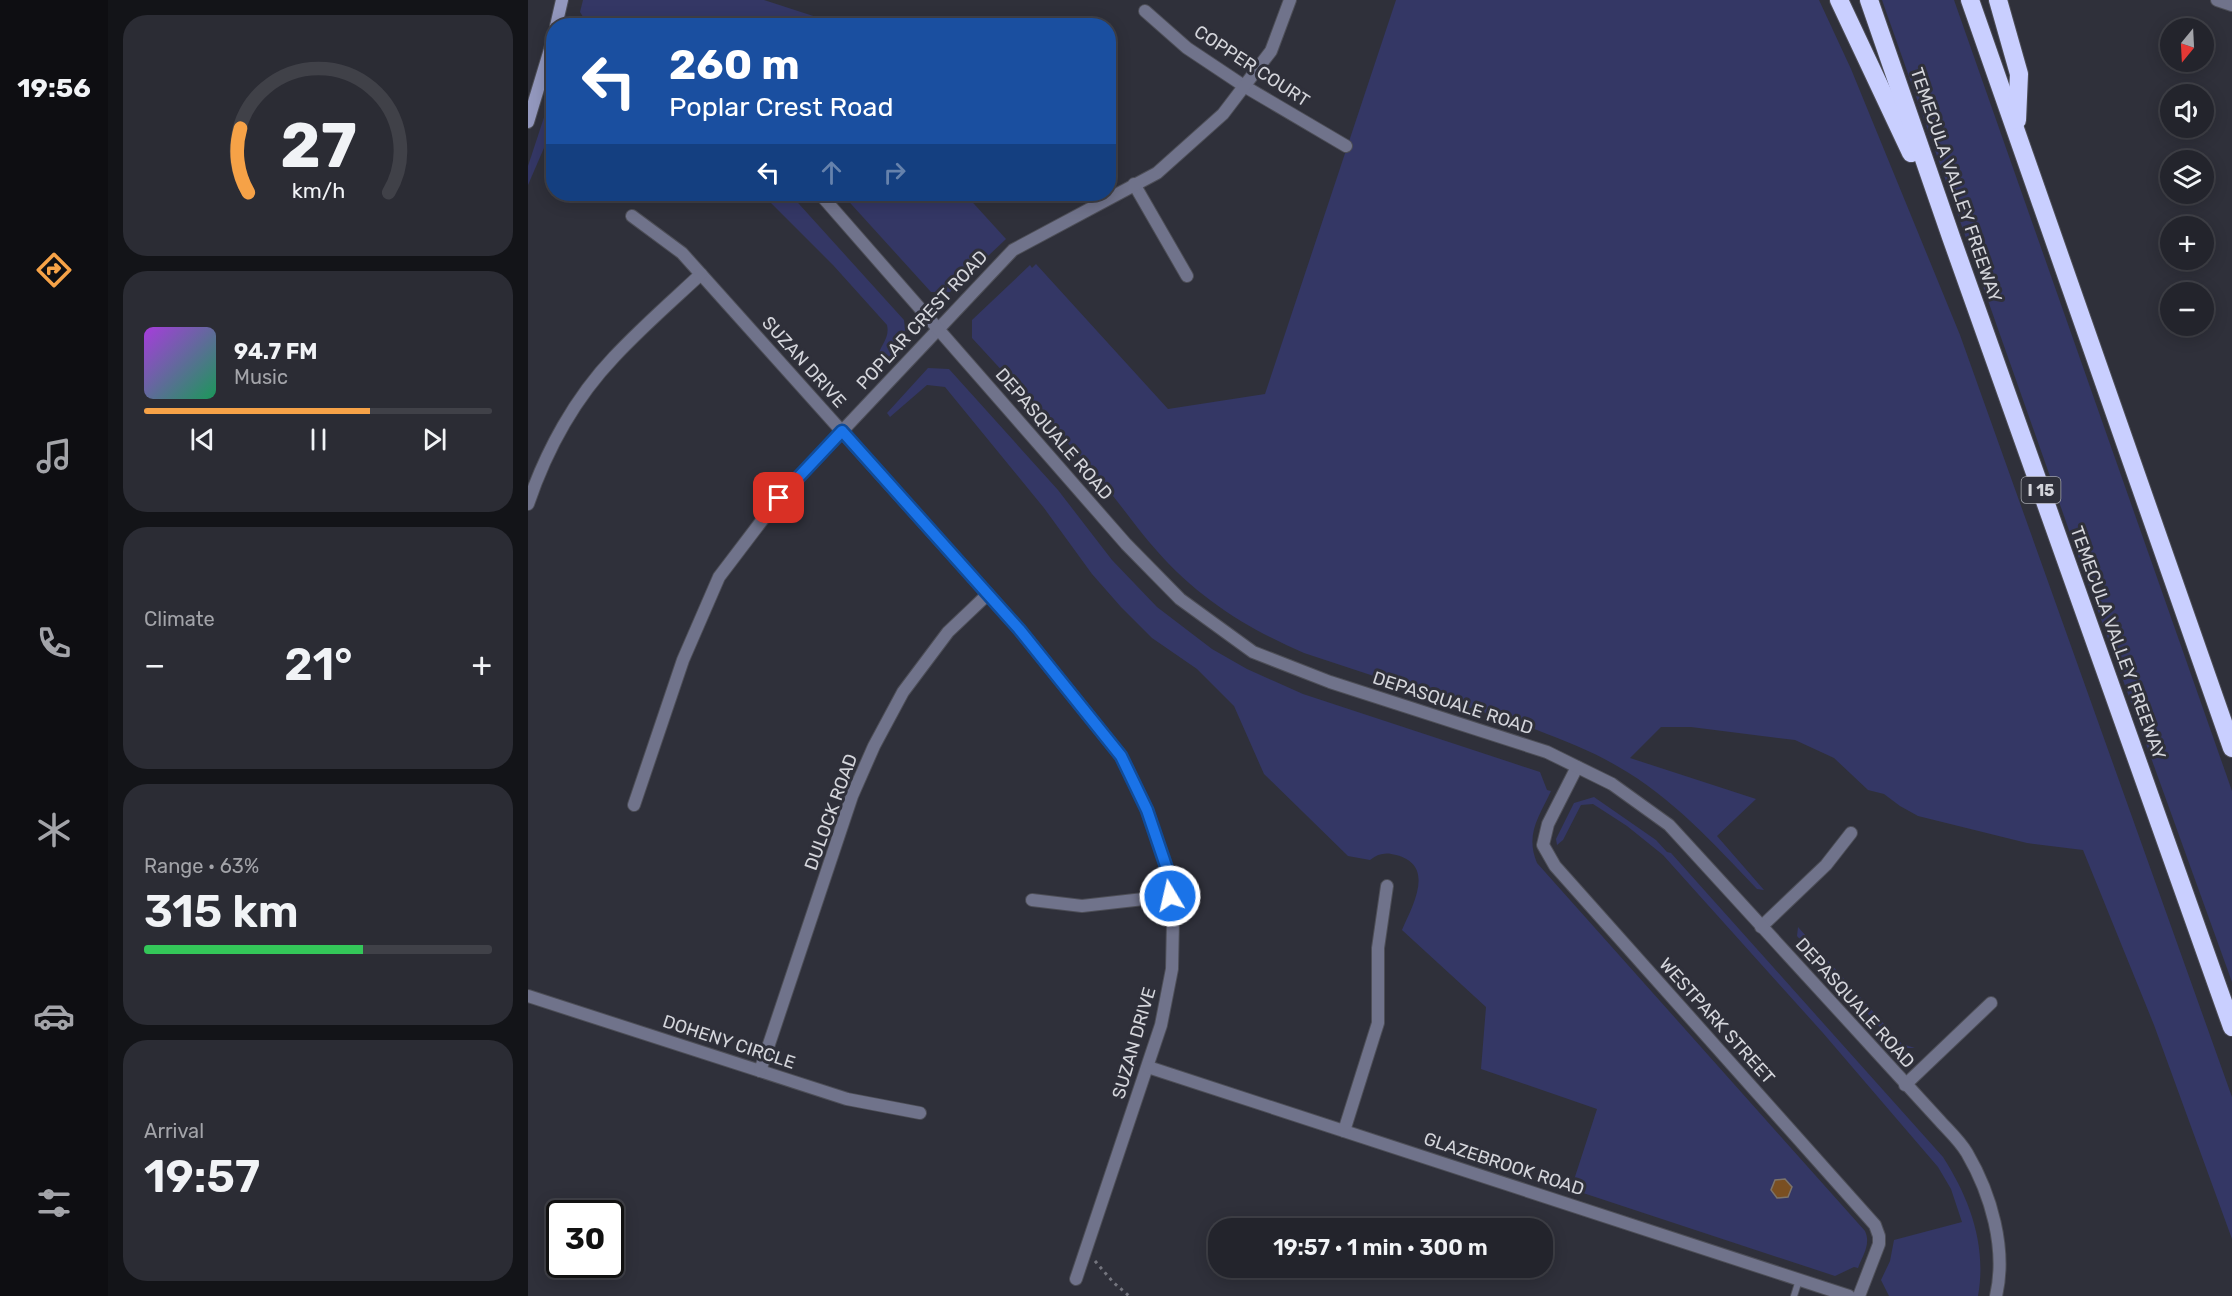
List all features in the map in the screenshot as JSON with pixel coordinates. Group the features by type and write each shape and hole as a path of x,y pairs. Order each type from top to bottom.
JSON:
{"highway":[{"path":"1839,0 1951,237"},
{"name":"TEMECULA VALLEY FREEWAY","path":"1869,0 2232,1028"},
{"path":"1970,0 2232,748"},
{"path":"1998,0 2019,74 2017,131"}],"main road":[{"path":"558,18 562,0"},
{"path":"528,122 546,61"}],"street":[{"name":"POPLAR CREST ROAD","path":"1116,194 1157,172 1215,121 1271,51 1290,0"},
{"path":"2217,0 2232,5"},
{"name":"COPPER COURT","path":"1145,11 1187,48 1244,86 1346,146"},
{"path":"1134,184 1187,276"},
{"name":"DEPASQUALE ROAD","path":"826,201 1126,544 1180,599 1253,652 1330,682 1548,752 1612,784 1669,825 1966,1152 1982,1183 1994,1219 1999,1251 1996,1296"},
{"name":"POPLAR CREST ROAD","path":"634,805 682,660 719,577 779,498 1013,250 1103,201"},
{"name":"SUZAN DRIVE","path":"632,216 682,253 988,594 1066,686 1121,756 1147,810 1167,869 1173,920 1173,969 1161,1025 1148,1067 1076,1280"},
{"path":"528,504 554,441 586,391 613,358 701,274"},
{"name":"DULOCK ROAD","path":"760,1071 852,796 874,746 903,692 948,632 988,594"},
{"name":"WESTPARK STREET","path":"1577,767 1548,825 1543,845 1555,866 1875,1225 1879,1244 1859,1296"},
{"path":"1761,927 1826,865 1851,832"},
{"path":"1344,1131 1378,1023 1378,948 1387,886"},
{"path":"1032,900 1082,906 1170,896"},
{"name":"DOHENY CIRCLE","path":"528,996 847,1099 921,1113"},
{"path":"1905,1085 1991,1003"},
{"name":"GLAZEBROOK ROAD","path":"1148,1067 1850,1296"}],"lane":[{"path":"1794,1296 1799,1280"}],"path":[{"path":"1086,1250 1113,1282 1129,1296"}],"shaded area":[{"path":"583,0 764,0 819,18 584,18 580,12"},
{"path":"1396,0 1819,0 1851,69 1960,335 2232,1097 2232,1239 2154,1025 2083,850 2027,843 1918,816 1884,794 1868,790 1834,758 1795,740 1691,727 1661,727 1630,758 1756,799 1717,836 1764,890 1757,889 1708,838 1674,807 1637,778 1608,761 1537,730 1304,653 1263,634 1225,611 1189,583 1157,551 1090,468 972,338 972,320 1030,265 1032,268 1036,264 1168,409 1265,394"},
{"path":"1882,0 1954,0 2232,791 2232,982 2076,550"},
{"path":"546,111 546,143 528,185 528,166"},
{"path":"769,201 796,201 904,320 906,339 860,387 858,385 880,363 879,353 887,336 887,325 833,265"},
{"path":"848,201 971,201 1006,239 950,292 931,292"},
{"path":"928,368 949,369 1058,490 1112,560 1157,607 1212,649 1247,669 1303,694 1540,772 1547,790 1551,791 1533,834 1532,843 1537,863 1865,1231 1867,1245 1858,1268 1854,1267 1835,1276 1571,1189 1597,1109 1481,1069 1486,1007 1402,930 1418,887 1415,867 1408,860 1393,854 1386,853 1370,860 1348,856 1264,774 1234,706 1197,669 1152,638 1121,607 1092,574 1044,508 945,387 927,385 890,417 887,413"},
{"path":"1594,797 1671,853 1943,1157 1961,1189 1974,1224 1980,1259 1978,1296 1889,1296 1881,1280 1890,1261 1894,1240 1962,1222 1951,1189 1938,1167 1823,1033 1663,855 1627,826 1593,804 1581,805 1563,840 1557,845 1556,839 1574,803"},
{"path":"1798,927 1902,1044 1915,1048 1899,1048 1797,936"}],"building":[{"path":"1785,1179 1792,1187 1788,1197 1777,1198 1771,1190 1775,1180"}],"route":[{"path":"779,498 842,431 1019,629 1121,756 1147,810 1167,869 1170,896"}]}
